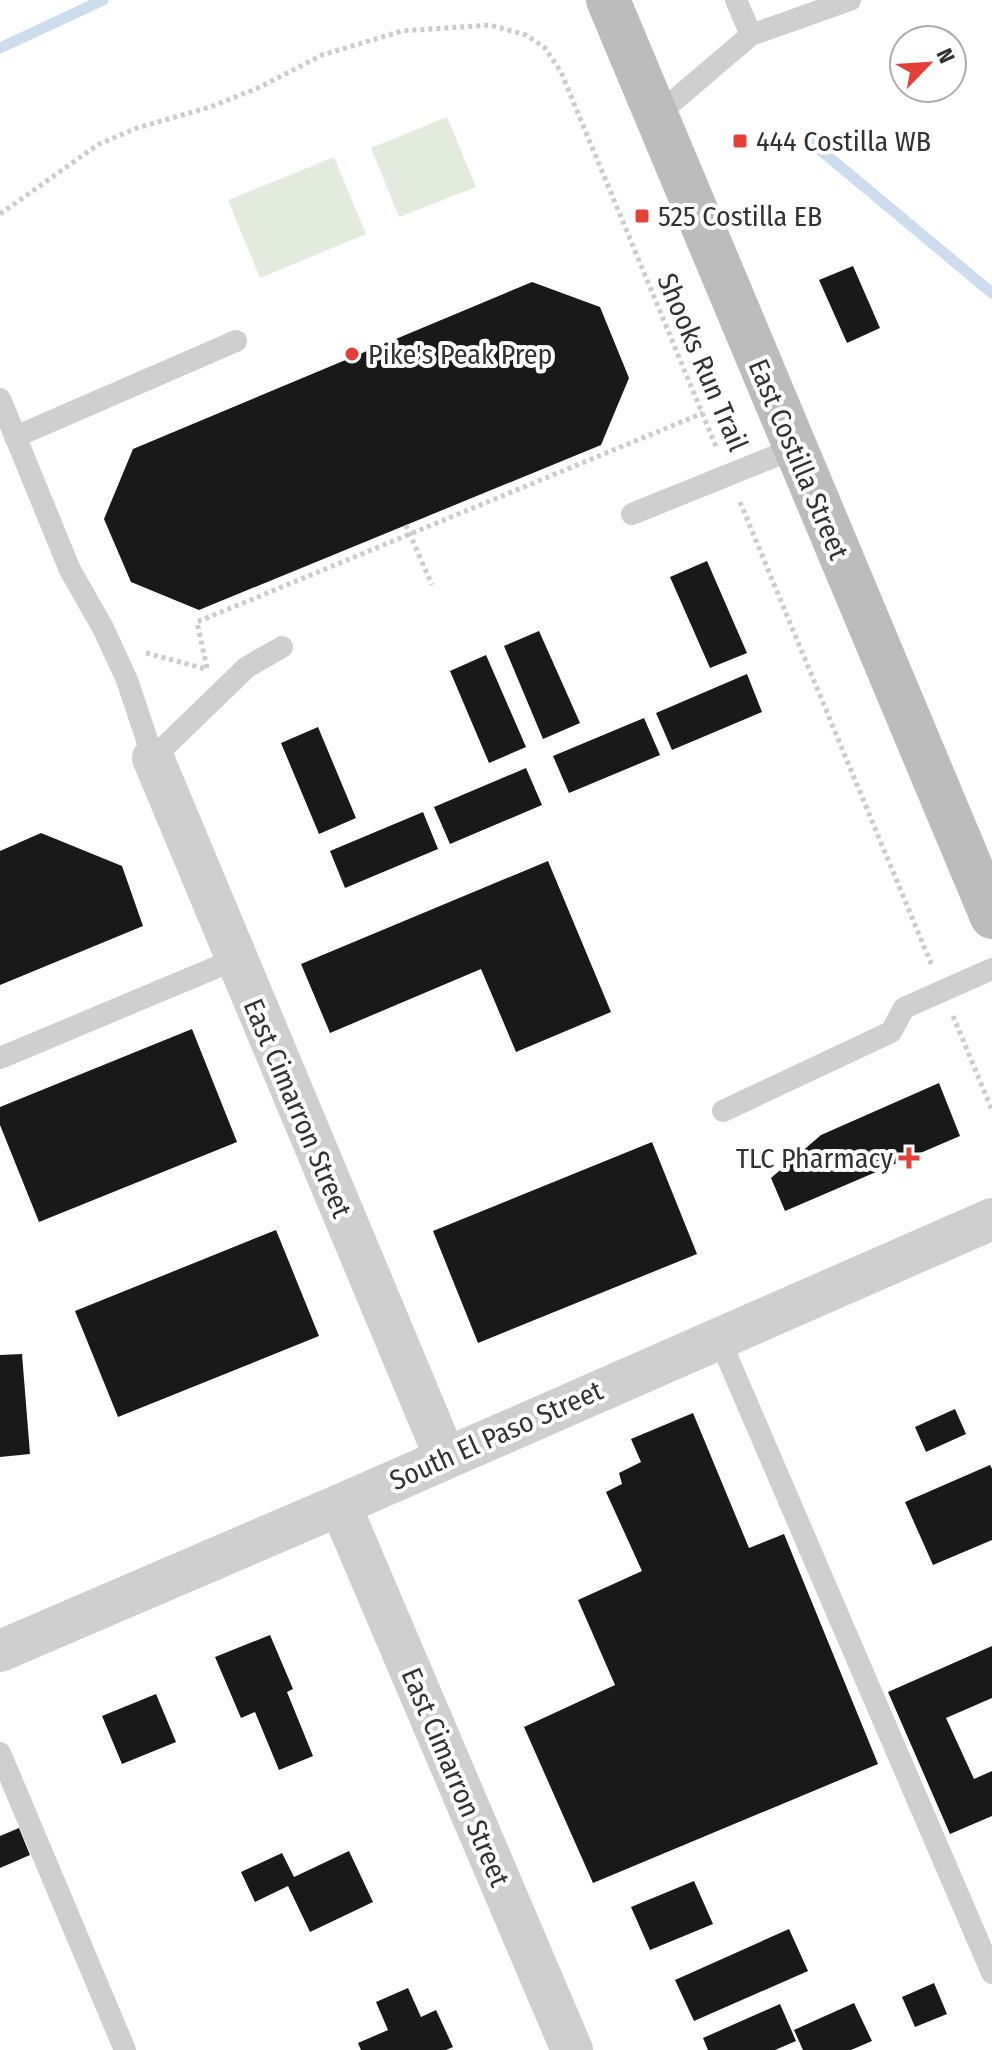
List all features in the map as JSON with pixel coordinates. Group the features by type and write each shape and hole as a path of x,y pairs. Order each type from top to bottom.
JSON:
{"street":[{"name":"East Costilla Street","path":"608,0 992,917"},
{"name":"East Cimarron Street","path":"153,758 445,1457"},
{"name":"South El Paso Street","path":"0,1651 992,1219"},
{"name":"East Cimarron Street","path":"340,1505 572,2050"}],"lane":[{"path":"736,0 751,35"},
{"path":"656,116 751,35 850,0"},
{"path":"15,437 236,341"},
{"path":"0,399 70,570 103,628 127,680 153,758 247,667 282,647"},
{"path":"632,514 795,448"},
{"path":"0,1058 236,959"},
{"path":"723,1111 891,1032 904,1008 992,969"},
{"path":"719,1338 992,1973"},
{"path":"0,1753 125,2050"}],"path":[{"name":"Shooks Run Trail","path":"0,214 99,144 137,128 210,107 258,88 322,55 402,31 490,25 526,35 545,48 561,72 992,1110"},
{"path":"113,650 133,649 207,669 197,622 703,413"},
{"path":"580,454 584,462"},
{"path":"472,498 476,507"},
{"path":"435,513 438,523"},
{"path":"406,525 432,585"},
{"path":"371,540 373,549"},
{"path":"331,556 335,565"},
{"path":"223,600 226,610"}],"shaded area":[{"path":"447,117 476,187 399,217 371,148"},
{"path":"334,157 366,234 260,278 228,200"}],"building":[{"path":"853,266 880,328 847,343 819,280"},
{"path":"532,282 600,307 629,378 601,445 199,610 131,582 104,519 133,449"},
{"path":"707,561 747,653 710,668 670,577"},
{"path":"539,631 580,723 543,739 504,646"},
{"path":"486,655 526,747 489,763 450,671"},
{"path":"747,674 762,712 672,750 656,713"},
{"path":"644,718 660,755 569,793 553,756"},
{"path":"318,727 356,818 319,834 281,743"},
{"path":"526,768 542,805 450,844 434,807"},
{"path":"423,812 438,849 345,888 330,851"},
{"path":"41,833 122,866 143,926 0,985 0,851"},
{"path":"548,861 611,1012 516,1052 481,969 330,1033 301,964"},
{"path":"192,1029 237,1142 39,1222 0,1125 0,1107"},
{"path":"939,1083 960,1136 785,1211 771,1178 821,1135"},
{"path":"652,1142 697,1254 478,1343 433,1231"},
{"path":"276,1230 319,1336 118,1417 75,1311"},
{"path":"22,1354 30,1454 0,1457 0,1355"},
{"path":"955,1409 966,1434 926,1452 915,1427"},
{"path":"693,1413 749,1548 784,1534 878,1764 593,1883 524,1727 615,1685 578,1600 642,1571 606,1492 622,1484 619,1473 641,1462 631,1439"},
{"path":"990,1465 992,1540 933,1565 905,1502"},
{"path":"270,1635 293,1689 287,1692 313,1756 279,1770 255,1712 241,1718 215,1657"},
{"path":"992,1646 992,1698 946,1718 974,1779 992,1771 992,1816 950,1834 888,1692"},
{"path":"156,1694 176,1742 122,1764 102,1716"},
{"path":"19,1828 30,1855 0,1868 0,1836"},
{"path":"349,1851 373,1902 310,1932 288,1886 255,1902 241,1872 282,1853 294,1877"},
{"path":"694,1881 713,1924 650,1950 631,1907"},
{"path":"789,1929 808,1971 694,2021 675,1980"},
{"path":"934,1983 947,2014 915,2027 902,1997"},
{"path":"408,1988 421,2017 436,2010 453,2047 446,2050 361,2050 358,2043 388,2030 376,2002"},
{"path":"854,2003 872,2041 851,2050 803,2050 794,2030"},
{"path":"780,2004 796,2041 775,2050 708,2050 703,2038"}],"waterway":[{"path":"0,48 103,0"},
{"path":"812,143 992,293"}],"place":[{"name":"444 Costilla WB","path":"740,141"},
{"name":"525 Costilla EB","path":"642,216"},
{"name":"Pike's Peak Prep","path":"352,354"},
{"name":"TLC Pharmacy","path":"909,1158"}]}
